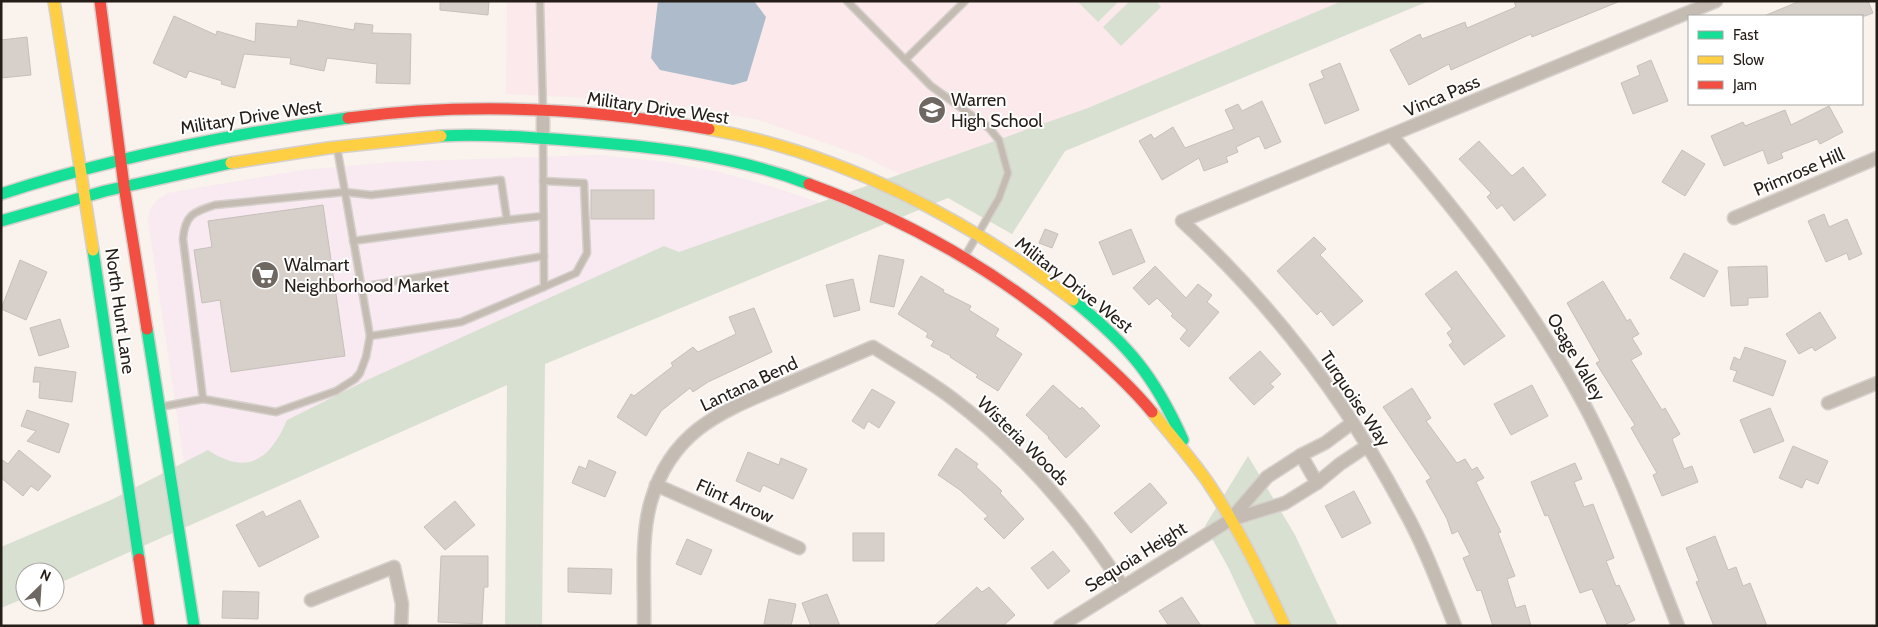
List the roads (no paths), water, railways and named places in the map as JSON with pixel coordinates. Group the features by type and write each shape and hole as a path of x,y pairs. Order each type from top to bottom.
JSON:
{"main road":[{"name":"North Hunt Lane","path":"54,1 85,194 149,626"},
{"name":"North Hunt Lane","path":"100,1 124,186 194,626"},
{"name":"Military Drive West","path":"1,194 81,168 121,158 274,128 404,111 467,109 543,111 652,121 728,134 791,150 887,187 941,213 978,235 1031,269 1092,318 1139,362 1166,403 1194,463 1230,520 1264,580 1285,626"},
{"name":"Military Drive West","path":"1,221 85,194 279,154 434,136 505,135 658,148 723,158 784,174 877,210 930,235 1016,289 1100,359 1158,420 1194,463"}],"street":[{"name":"Vinca Pass","path":"1182,221 1716,1"},
{"path":"543,111 543,139"},
{"name":"Osage Valley","path":"1392,136 1474,233 1542,331 1598,431 1627,495 1678,626"},
{"name":"Primrose Hill","path":"1734,218 1877,158"},
{"name":"Turquoise Way","path":"1182,221 1267,308 1320,373 1404,508 1455,626"},
{"name":"Lantana Bend","path":"644,626 648,514 656,485 670,459 681,445 713,417 873,348"},
{"name":"Wisteria Woods","path":"873,348 951,397 1023,460 1081,525 1123,587"},
{"path":"1828,403 1877,383"},
{"name":"Sequoia Height","path":"1230,520 1267,477 1300,455 1326,443 1352,423"},
{"name":"Sequoia Height","path":"1060,626 1230,520 1285,503 1317,483 1340,464 1367,446"},
{"path":"1300,455 1317,483"},
{"name":"Flint Arrow","path":"656,485 799,548"},
{"path":"311,600 394,567 402,604 400,626"}],"lane":[{"path":"540,1 543,111"},
{"path":"848,1 931,86 990,128 998,140 1008,173 1000,198 965,256"},
{"path":"906,60 965,1"},
{"path":"543,139 544,287"},
{"path":"159,407 203,400 276,412 336,391 347,385 360,373 370,336 337,147"},
{"path":"203,400 183,239 184,225 188,218 196,212 215,205 345,192 371,195 501,180 508,220"},
{"path":"370,336 461,322 576,273 587,253 584,183 543,181"},
{"path":"353,241 543,216"},
{"path":"361,286 544,256"}],"water":[{"path":"658,1 754,1 766,17 747,81 733,85 660,70 651,58"}],"place":[{"name":"Warren High School","path":"932,110"},
{"name":"Walmart Neighborhood Market","path":"265,275"}]}
